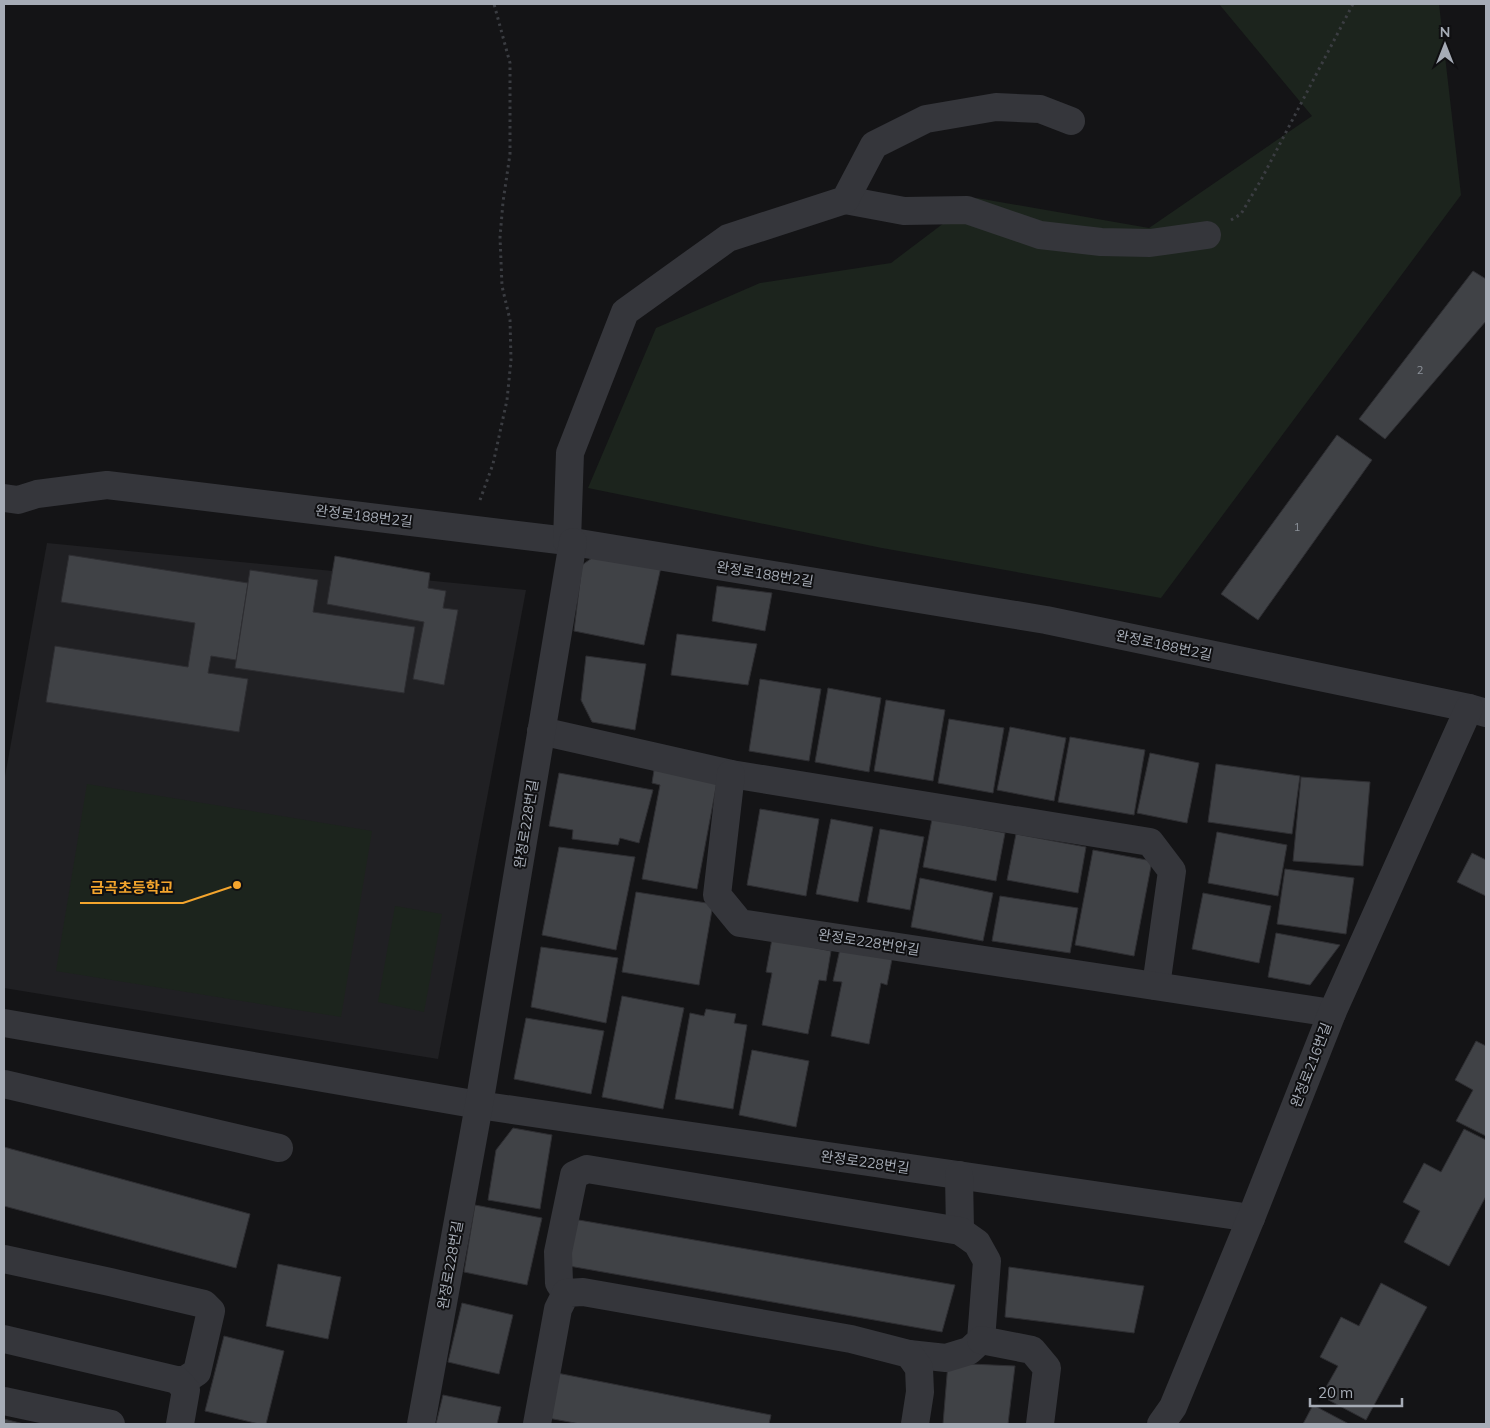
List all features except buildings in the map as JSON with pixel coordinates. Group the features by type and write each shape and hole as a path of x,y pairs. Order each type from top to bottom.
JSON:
{"street":[{"path":"1071,121 1040,109 996,107 926,119 874,145 845,200 904,211 967,210 1040,235 1101,242 1150,243 1207,235"},
{"name":"완정로228번길","path":"421,1424 479,1105 541,731 570,542 570,453 625,312 728,238 845,200"},
{"name":"완정로188번2길","path":"4,498 18,500 37,494 107,485 570,542 1046,620 1478,710"},
{"name":"완정로216번길","path":"1161,1424 1173,1407 1251,1218 1332,1013 1478,710"},
{"path":"541,731 731,774 1150,842 1172,871 1156,986"},
{"name":"완정로228번안길","path":"731,774 717,895 740,923 1332,1013"},
{"path":"4,1023 479,1105"},
{"path":"4,1084 279,1148"},
{"name":"완정로228번길","path":"479,1105 1251,1218"},
{"path":"587,1169 960,1231 977,1243 987,1261 981,1340 970,1351 946,1358 910,1354 851,1339 583,1292 566,1293 559,1283 558,1252 574,1175 587,1169"},
{"path":"959,1175 960,1231"},
{"path":"4,1259 204,1304 211,1311 196,1372 186,1380 177,1380 4,1339"},
{"path":"537,1424 558,1309 566,1293"},
{"path":"981,1340 1032,1350 1047,1368 1040,1424"},
{"path":"910,1354 919,1368 920,1392 915,1424"},
{"path":"177,1380 186,1390 180,1424"},
{"path":"4,1401 111,1424"}],"path":[{"path":"469,529 493,464 507,400 510,360 510,320 502,286 500,237 510,154 510,63 494,4"},
{"path":"1207,235 1241,214 1261,180 1353,4"}],"shaded area":[{"path":"1219,4 1439,4 1461,195 1161,598 882,548 588,488 656,328 760,283 891,263 977,198 1149,228 1312,116"},
{"path":"47,543 526,590 438,1059 4,988 4,782"},
{"path":"87,784 372,831 341,1017 56,971"},
{"path":"395,906 442,914 424,1012 378,1002"}],"place":[{"name":"금곡초등학교","path":"237,885"}]}
